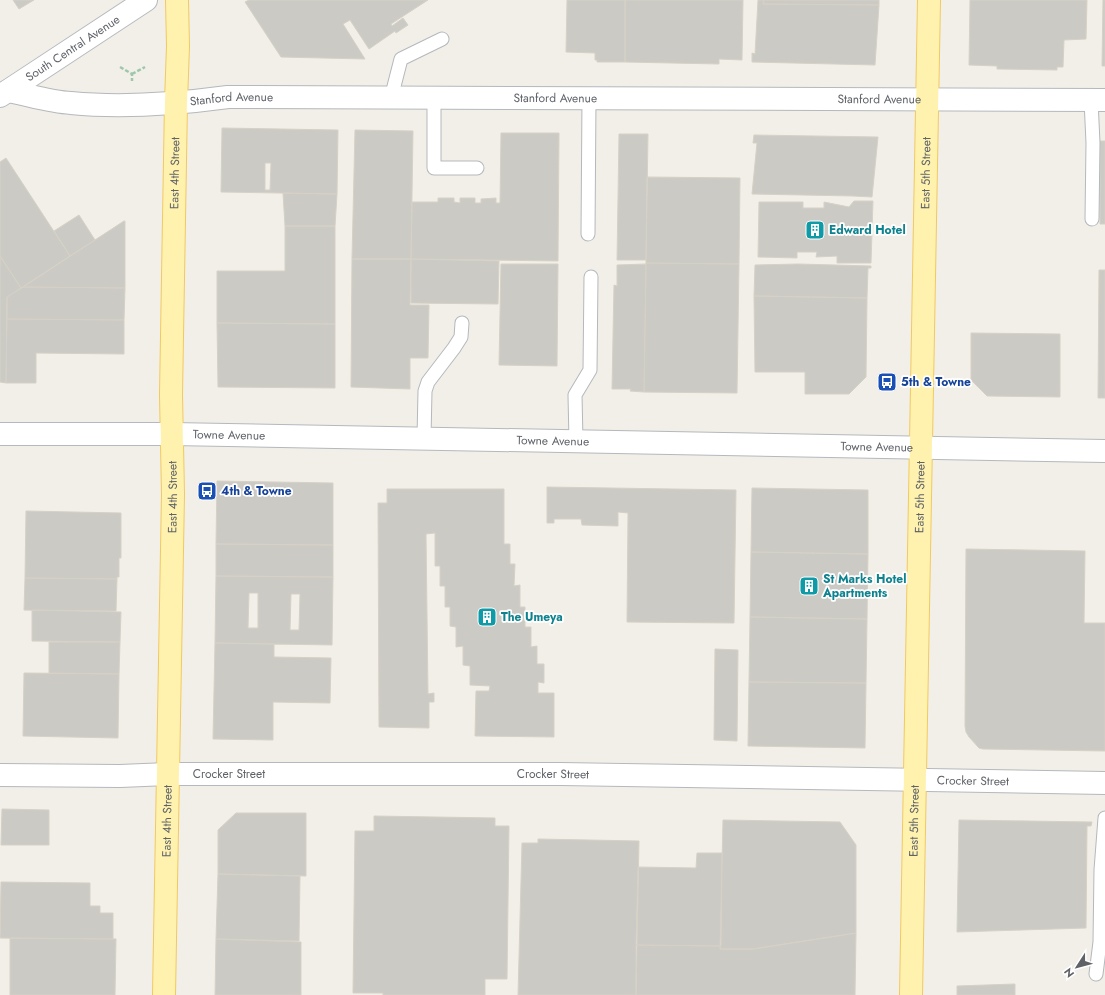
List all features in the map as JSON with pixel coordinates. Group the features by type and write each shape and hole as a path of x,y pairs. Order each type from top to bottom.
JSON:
{"main road":[{"name":"East 4th Street","path":"164,995 173,502 171,395 178,46 177,0"},
{"name":"East 5th Street","path":"911,995 929,0"}],"street":[{"name":"South Central Avenue","path":"4,94 146,0"},
{"name":"Stanford Avenue","path":"4,94 70,103 119,106 228,97 1098,100"},
{"name":"Towne Avenue","path":"0,434 172,434 1105,451"},
{"name":"Crocker Street","path":"0,774 120,776 168,774 561,774 1105,783"}],"lane":[{"path":"391,98 401,59 442,39"},
{"path":"434,98 434,168 477,168"},
{"path":"588,234 589,98"},
{"path":"1092,219 1093,143 1098,100"},
{"path":"576,441 575,395 590,370 591,277"},
{"path":"424,438 425,391 428,382 461,337 462,323"},
{"path":"1096,974 1100,942 1101,870 1105,818"}],"path":[{"path":"132,74 145,67"}],"building":[{"path":"13,0 34,0 19,9"},
{"path":"249,0 428,0 391,24 392,26 403,18 408,25 396,33 395,31 369,49 350,20 343,24 365,59 281,57 245,2"},
{"path":"567,0 625,0 625,62 597,62 597,60 595,60 595,53 566,52"},
{"path":"625,0 743,0 742,60 719,59 719,64 625,62"},
{"path":"758,0 764,0 763,4 879,5 875,65 752,62 752,53 755,54"},
{"path":"764,0 879,0 879,5 763,4"},
{"path":"970,0 1087,0 1086,39 1064,40 1063,67 1057,67 1057,70 997,69 997,66 969,65"},
{"path":"1103,0 1105,0 1105,66 1102,66"},
{"path":"222,128 338,130 337,194 221,192","holes":["265,163 271,163 270,190 265,190"]},
{"path":"355,130 413,131 411,259 352,259"},
{"path":"501,133 559,133 558,261 411,259 412,202 438,202 438,198 454,198 454,202 460,203 460,198 475,198 475,203 481,203 481,199 496,198 496,203 500,203"},
{"path":"619,134 648,134 646,260 617,260"},
{"path":"754,135 878,137 872,197 752,194 757,143 753,143"},
{"path":"1100,141 1105,141 1105,224 1100,224"},
{"path":"6,158 70,256 21,288 0,256 0,162"},
{"path":"647,177 740,178 739,264 646,263"},
{"path":"283,193 337,194 335,226 285,226"},
{"name":"Edward Hotel","path":"854,201 873,201 871,263 837,263 837,256 816,257 817,252 797,252 797,258 758,257 759,202 803,202 803,208 824,208 824,202 849,207"},
{"path":"79,215 95,240 70,256 54,231"},
{"path":"124,221 125,288 23,287"},
{"path":"285,226 335,226 335,324 217,323 217,271 285,271"},
{"path":"0,256 21,288 7,297 6,383 0,382"},
{"path":"352,259 411,259 410,305 429,305 428,358 410,358 410,389 351,387"},
{"path":"411,259 499,261 498,304 411,303"},
{"path":"646,263 739,264 737,393 644,392"},
{"path":"501,264 558,264 557,366 499,365"},
{"path":"646,264 644,392 630,391 631,389 612,389 614,285 617,286 617,265"},
{"path":"798,264 871,266 871,268 868,268 867,298 754,296 755,265"},
{"path":"1099,270 1105,270 1105,398 1098,398"},
{"path":"23,287 125,288 124,320 7,319 7,297"},
{"path":"754,296 867,298 866,377 849,394 805,394 805,372 755,372"},
{"path":"7,319 124,320 124,354 36,353 36,383 6,383"},
{"path":"217,323 335,324 335,388 218,387"},
{"path":"971,333 1060,334 1060,397 987,396 971,380"},
{"path":"217,481 333,483 333,545 216,544"},
{"path":"547,487 736,490 734,623 627,622 628,513 618,512 618,526 582,525 581,519 554,519 554,523 547,523"},
{"path":"752,488 868,490 868,554 751,552"},
{"name":"The Umeya","path":"387,489 504,489 504,544 510,544 510,564 515,564 514,586 520,585 520,607 525,607 525,627 531,627 531,647 537,646 537,664 544,664 544,683 538,682 538,693 554,693 554,737 475,736 476,691 489,691 490,686 470,685 470,666 463,665 463,646 456,647 456,627 450,626 450,607 445,607 445,586 440,586 440,566 435,566 435,533 426,534 428,694 434,693 434,702 429,702 429,728 379,727 378,503 387,503"},
{"path":"26,511 121,513 121,558 119,558 119,577 117,577 117,579 25,578"},
{"path":"216,544 333,545 333,577 216,576"},
{"path":"966,549 1085,551 1084,623 1105,623 1105,751 983,749 979,748 969,737 965,726"},
{"name":"St Marks Hotel Apartments","path":"751,552 868,554 867,619 750,617"},
{"path":"216,576 333,577 332,645 215,643","holes":["249,593 258,593 258,628 248,628","291,594 300,594 299,630 290,630"]},
{"path":"25,578 117,579 116,611 24,610"},
{"path":"32,610 121,612 120,642 32,641"},
{"path":"750,617 867,619 866,683 749,682"},
{"path":"49,642 120,642 119,674 49,673"},
{"path":"215,643 274,644 274,657 331,658 330,703 273,702 273,740 213,739"},
{"path":"715,649 738,650 737,741 714,740"},
{"path":"24,673 119,674 118,738 23,736"},
{"path":"749,682 866,683 865,748 748,746"},
{"path":"2,809 49,810 49,845 1,845"},
{"path":"236,813 306,813 306,876 218,874 218,830"},
{"path":"374,816 495,818 495,826 509,826 507,979 485,979 485,995 383,995 383,993 353,993 355,831 374,831"},
{"path":"723,820 840,822 856,845 856,933 753,949 720,949"},
{"path":"959,820 1092,822 1091,826 1087,826 1086,928 957,932"},
{"path":"538,839 639,841 636,995 518,995 522,843 538,843"},
{"path":"697,853 722,853 721,946 636,945 638,867 696,868"},
{"path":"218,874 300,876 299,941 216,939"},
{"path":"1,882 90,883 90,906 100,906 100,913 113,913 113,939 0,938"},
{"path":"856,933 855,995 636,995 636,945 721,946 720,949 753,949"},
{"path":"10,938 116,939 115,995 10,995"},
{"path":"216,939 301,942 301,995 215,995"},
{"path":"1015,984 1015,995 957,995 957,986"}],"place":[{"name":"Edward Hotel","path":"815,230"},
{"name":"5th & Towne","path":"887,382"},
{"name":"4th & Towne","path":"207,491"},
{"name":"St Marks Hotel Apartments","path":"809,586"},
{"name":"The Umeya","path":"487,617"}]}
